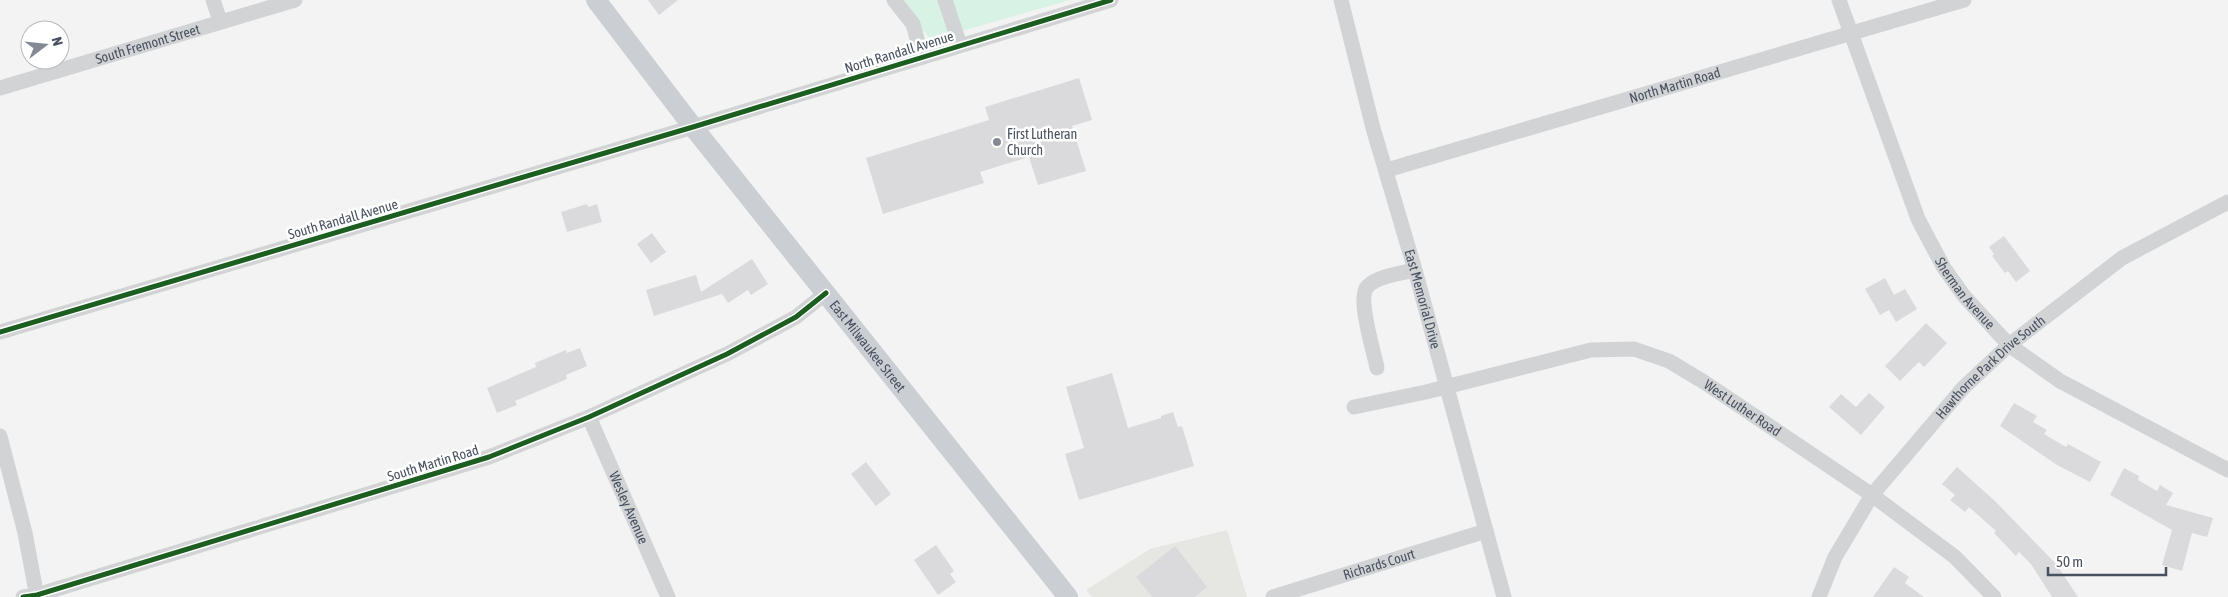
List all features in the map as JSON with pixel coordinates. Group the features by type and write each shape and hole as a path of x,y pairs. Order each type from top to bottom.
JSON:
{"main road":[{"name":"East Milwaukee Street","path":"596,0 693,127 1068,597"}],"street":[{"path":"213,0 220,21"},
{"name":"South Fremont Street","path":"0,88 295,0"},
{"path":"894,0 913,24 922,57"},
{"path":"945,0 960,45"},
{"name":"North Randall Avenue","path":"693,127 1111,0"},
{"name":"East Memorial Drive","path":"1341,0 1373,128 1387,170 1415,270 1504,597"},
{"name":"Sherman Avenue","path":"1839,0 1850,35 1928,242 1964,296 2009,345 2060,381 2228,470"},
{"name":"North Martin Road","path":"1387,170 1964,0"},
{"name":"South Randall Avenue","path":"0,332 693,127"},
{"name":"Hawthorne Park Drive South","path":"1819,597 1835,557 1872,495 1958,394 2009,345 2122,258 2228,202"},
{"path":"1378,368 1363,299 1367,288 1378,281 1415,270"},
{"name":"South Martin Road","path":"32,596 489,458 589,417 727,354 796,317 826,293"},
{"name":"West Luther Road","path":"1354,407 1591,350 1634,350 1669,361 1872,495 1955,558 1994,597"},
{"name":"Wesley Avenue","path":"589,417 668,597"},
{"path":"0,436 26,533 32,596"},
{"name":"Richards Court","path":"1273,597 1486,532"}],"shaded area":[{"path":"1227,530 1247,597 1092,597 1086,590 1150,549"}],"green space":[{"path":"899,0 1070,0 931,40"}],"building":[{"path":"648,0 678,0 659,15"},
{"name":"First Lutheran Church","path":"1079,78 1092,120 1072,126 1086,171 1038,185 1029,157 980,172 984,183 883,214 866,158 989,120 985,107"},
{"path":"587,204 588,207 597,204 602,222 567,232 561,212"},
{"path":"652,233 666,252 651,263 637,244"},
{"path":"2004,236 2030,271 2016,282 2008,271 2005,273 1992,256 1994,254 1989,247"},
{"path":"752,259 768,284 751,295 748,290 728,303 722,294 654,316 646,290 696,275 701,292"},
{"path":"1885,278 1894,295 1905,289 1917,309 1896,322 1889,310 1880,315 1865,289"},
{"path":"1926,323 1947,343 1924,367 1919,362 1900,381 1885,366"},
{"path":"580,348 587,366 566,375 567,379 515,401 517,405 497,413 487,388 536,367 535,363 566,350 567,353"},
{"path":"1112,373 1128,428 1161,418 1161,416 1173,412 1178,427 1182,426 1194,466 1079,500 1065,454 1084,448 1066,387"},
{"path":"1869,393 1885,407 1861,435 1829,407 1841,394 1856,407"},
{"path":"2014,403 2037,416 2033,422 2047,430 2044,434 2066,447 2068,444 2101,462 2090,482 2057,465 2000,426"},
{"path":"866,462 891,494 876,506 851,474"},
{"path":"1957,467 1996,502 2057,565 2078,597 2052,597 2031,564 2019,552 2016,556 1994,533 1996,531 1969,507 1965,512 1950,500 1955,495 1942,484"},
{"path":"2124,468 2139,476 2138,480 2157,491 2160,485 2173,493 2166,505 2213,518 2207,537 2192,533 2182,571 2162,565 2172,530 2110,495"},
{"path":"936,545 954,571 950,574 956,582 938,595 914,560"},
{"path":"1175,546 1207,587 1195,597 1152,597 1136,577"},
{"path":"1894,567 1909,577 1905,583 1924,597 1873,597"}],"cycle path":[{"path":"0,332 693,127 1111,0"},
{"path":"23,597 37,595 489,457 589,417 727,354 796,317 826,293"}],"place":[{"name":"First Lutheran Church","path":"997,142"}]}
